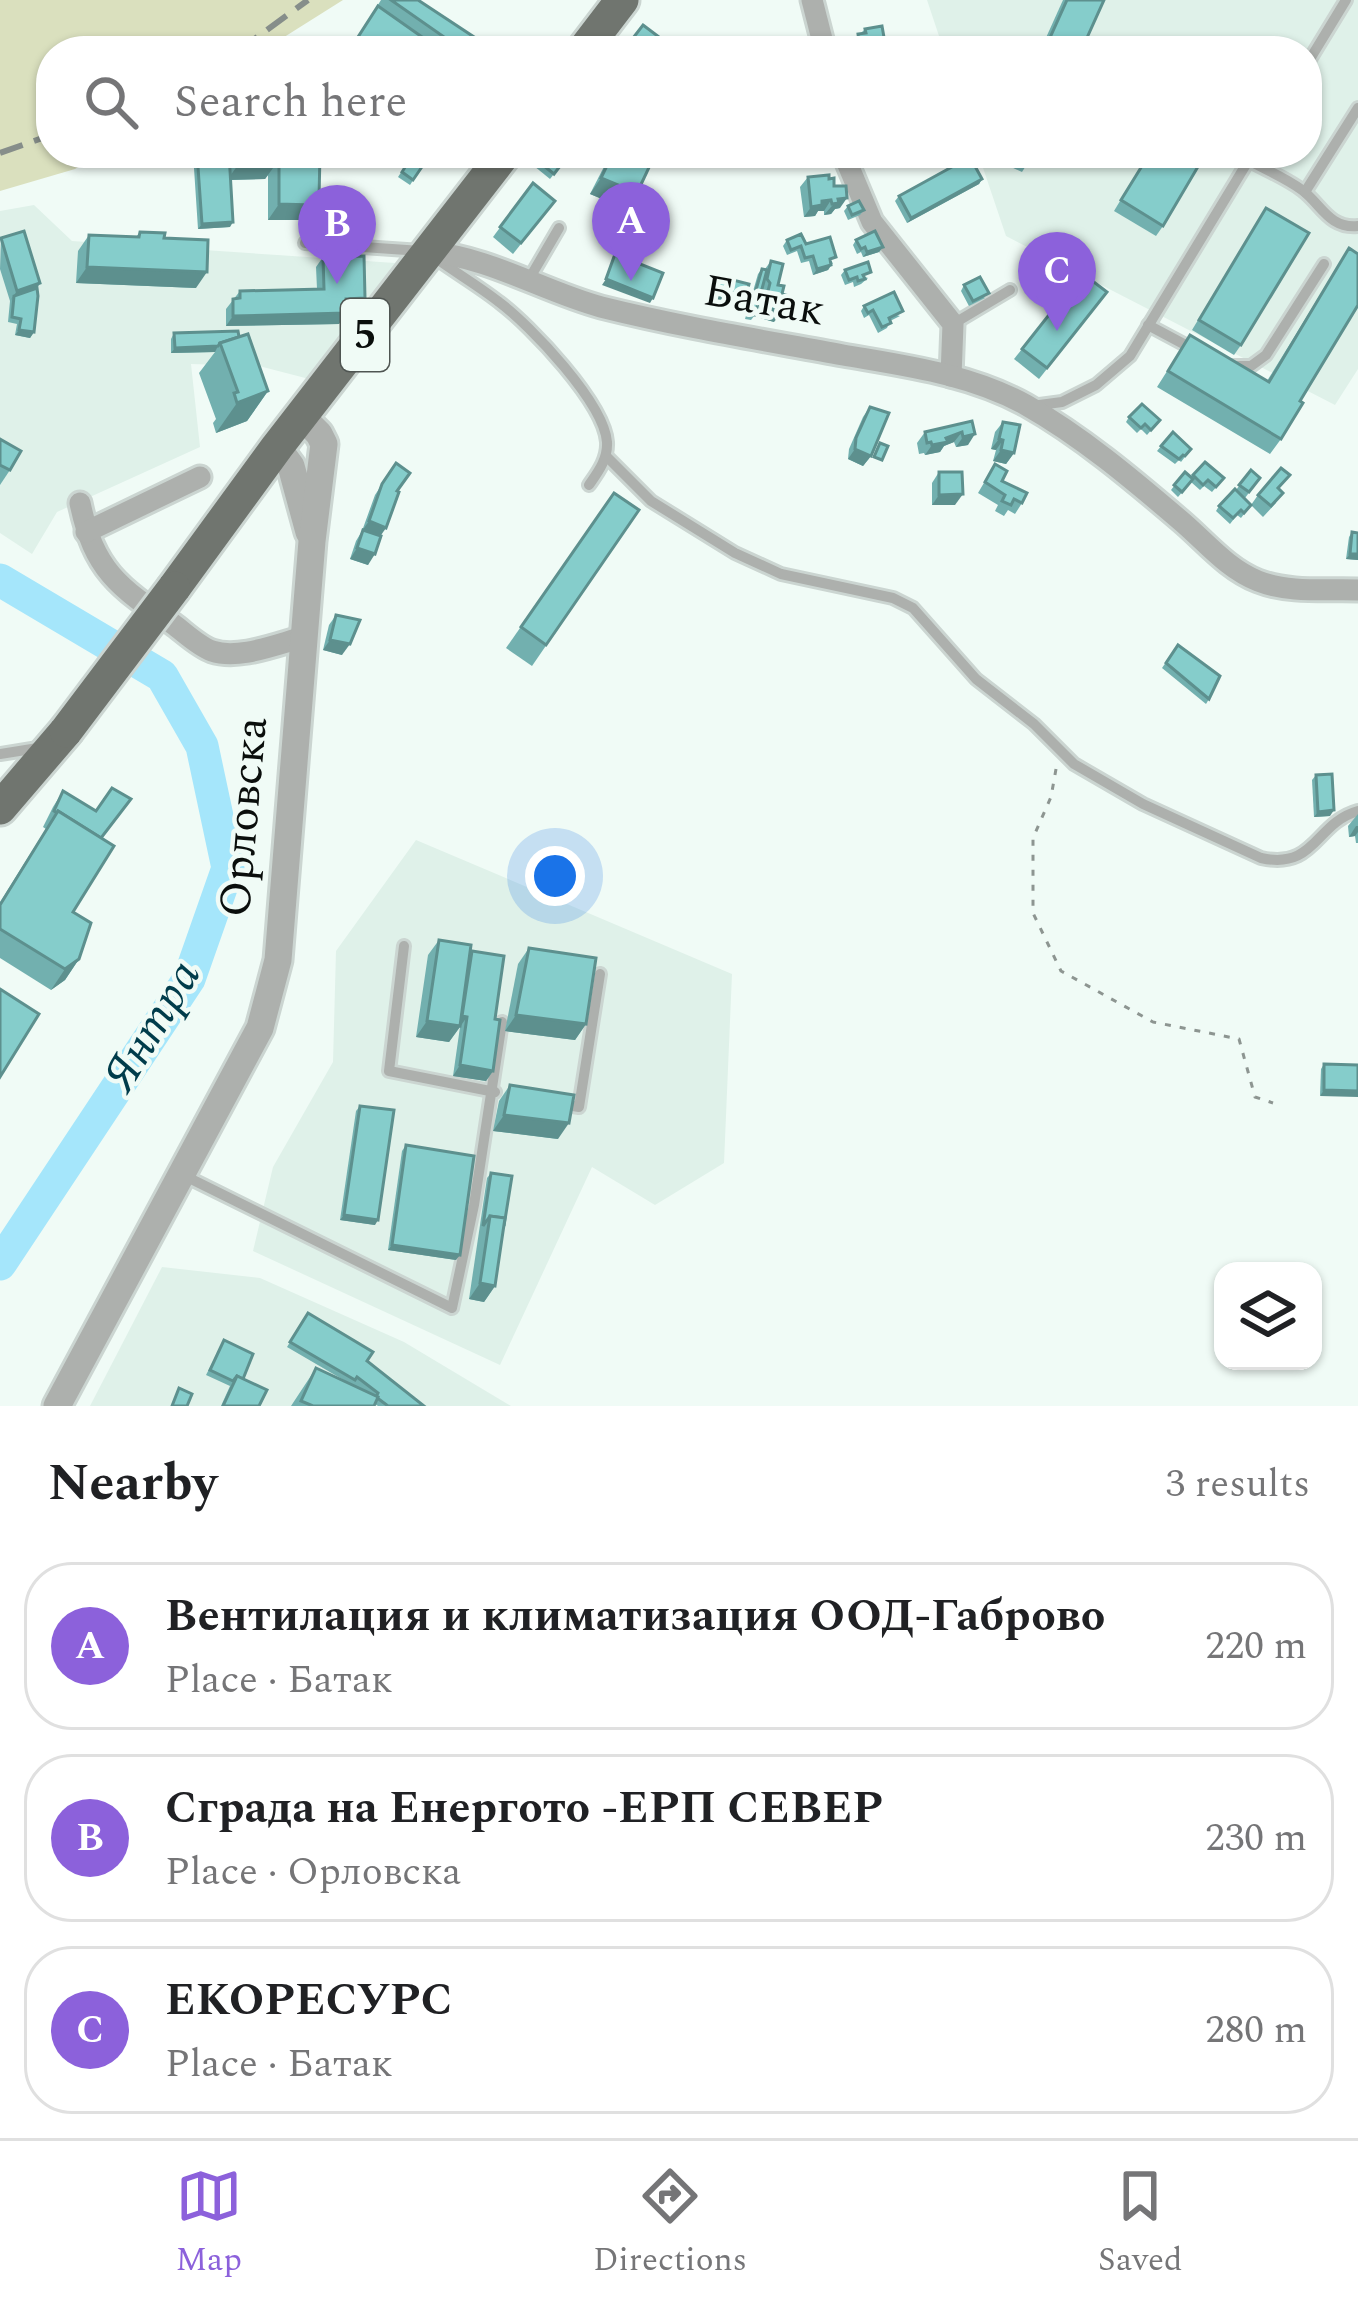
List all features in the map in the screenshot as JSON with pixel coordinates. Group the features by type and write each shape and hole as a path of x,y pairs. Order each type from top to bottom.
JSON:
{"main road":[{"path":"594,36 622,0"},
{"name":"5","path":"2,801 59,739 493,168"}],"street":[{"path":"812,0 821,36"},
{"path":"849,168 872,222 952,324 952,376"},
{"name":"Батак","path":"428,252 458,254 596,305 669,323 984,385 1028,406 1090,448 1233,568 1280,586 1358,590"},
{"name":"Орловска","path":"57,1406 260,1028 278,960 324,444 302,417"},
{"name":"Орловска","path":"277,447 291,466 312,542"},
{"path":"86,532 200,477"},
{"path":"80,503 86,532 108,574 211,651 253,650 304,637"}],"lane":[{"path":"1322,39 1346,0"},
{"path":"1322,165 1358,108"},
{"path":"1028,406 1062,403 1096,385 1130,356 1244,168"},
{"path":"1268,168 1305,192 1328,218 1347,227 1358,226"},
{"path":"1305,192 1320,168"},
{"path":"528,281 559,228"},
{"path":"304,244 428,252 498,301 556,358 588,398 604,429 606,456 589,485"},
{"path":"1227,366 1251,366 1266,355 1324,264"},
{"path":"952,324 1010,290"},
{"path":"1148,326 1207,356"},
{"path":"606,456 651,500 735,554 781,574 893,598 913,608 976,679 1034,724 1074,764 1143,804 1277,862 1303,854 1343,815 1358,811"},
{"path":"0,754 59,739"},
{"path":"404,946 389,1071 513,1095"},
{"path":"557,1103 578,1107 600,974"},
{"path":"182,1174 452,1308 474,1205 502,1022"}],"path":[{"path":"1060,749 1051,797 1034,838 1034,913 1061,971 1153,1022 1239,1039 1255,1096 1273,1103"}],"shaded area":[{"path":"927,0 1358,0 1358,369 1335,405 1006,236 983,168 1322,168 1322,36 939,36"},
{"path":"34,205 72,241 395,263 386,286 313,380 259,366 191,364 200,447 57,512 32,554 0,533 0,211"},
{"path":"416,840 732,974 724,1163 655,1205 592,1167 500,1365 253,1251 273,1167 333,1062 336,951"},
{"path":"162,1267 260,1278 404,1342 511,1406 90,1406"}],"green space":[{"path":"0,0 343,0 286,36 36,36 36,168 77,168 0,191"}],"building":[{"path":"391,0 418,0 472,36 443,36"},
{"path":"1067,0 1104,0 1088,36 1051,36"},
{"path":"378,6 421,36 359,36"},
{"path":"643,25 658,36 635,36"},
{"path":"882,26 884,36 858,36 865,29"},
{"path":"198,168 230,168 233,222 202,224"},
{"path":"279,168 320,168 319,199 313,199 313,205 279,204"},
{"path":"405,168 421,168 413,180 402,172"},
{"path":"606,168 649,168 637,193 601,178"},
{"path":"950,168 976,168 982,179 911,218 899,196"},
{"path":"1141,168 1197,168 1163,226 1121,200"},
{"path":"829,175 834,186 846,186 847,198 811,207 808,177"},
{"path":"533,183 555,201 521,243 500,227"},
{"path":"859,201 864,210 852,215 848,206"},
{"path":"1266,208 1309,233 1241,345 1199,320"},
{"path":"24,231 40,283 17,291 1,238"},
{"path":"875,231 883,247 861,249 856,240"},
{"path":"140,232 208,240 207,272 87,267 89,235 139,237"},
{"path":"801,234 806,244 830,237 836,257 830,259 831,265 817,269 813,256 805,258 801,246 791,250 787,240"},
{"path":"1349,248 1358,254 1358,305 1281,439 1168,371 1190,335 1269,382"},
{"path":"615,254 663,273 653,298 606,279"},
{"path":"364,256 365,298 346,299 346,313 233,316 233,299 240,298 240,291 324,289 323,257"},
{"path":"771,261 783,264 778,285 784,286 782,294 786,295 782,312 764,307"},
{"path":"868,262 871,272 863,275 865,279 849,280 845,270"},
{"path":"762,269 767,270 755,315 749,314"},
{"path":"1082,273 1107,292 1047,368 1022,349"},
{"path":"713,275 749,284 746,296 709,293"},
{"path":"980,277 989,293 973,301 964,285"},
{"path":"37,288 34,332 19,330 21,319 12,317 14,296"},
{"path":"894,292 903,311 882,327 873,310 868,313 864,306"},
{"path":"238,331 239,337 218,346 175,348 174,333"},
{"path":"248,334 268,391 237,403 234,393 238,392 220,343"},
{"path":"1142,404 1160,420 1151,430 1129,417"},
{"path":"870,407 889,413 871,456 855,449"},
{"path":"972,421 975,434 963,437 962,432 946,438 948,442 927,443 925,432"},
{"path":"1003,422 1020,425 1014,453 1001,450"},
{"path":"1173,432 1191,449 1179,459 1161,446"},
{"path":"0,439 21,451 10,470 0,465"},
{"path":"880,443 888,446 882,460 874,457"},
{"path":"1205,462 1224,478 1216,487 1208,480 1203,485 1193,475"},
{"path":"396,463 410,473 397,491 386,528 369,521 382,484"},
{"path":"995,464 1007,471 1002,481 1027,493 1022,503 1002,501 1005,495 985,482"},
{"path":"1281,468 1290,475 1271,506 1258,495"},
{"path":"1251,470 1260,478 1249,492 1239,485"},
{"path":"939,472 962,472 963,494 939,495"},
{"path":"1185,472 1193,479 1182,492 1174,485"},
{"path":"1235,489 1251,505 1233,518 1219,506"},
{"path":"614,493 639,510 546,645 521,627"},
{"path":"363,530 381,536 375,554 357,548"},
{"path":"1352,532 1358,533 1358,554 1350,554"},
{"path":"336,615 360,620 350,644 330,640"},
{"path":"1178,645 1220,676 1209,699 1166,663"},
{"path":"1332,774 1334,810 1318,812 1316,775"},
{"path":"112,788 131,799 101,838 54,811 63,791 96,811"},
{"path":"58,811 114,846 73,912 91,923 79,959 65,969 0,929 0,905"},
{"path":"439,940 471,945 460,1026 427,1021"},
{"path":"529,948 596,958 586,1024 516,1015"},
{"path":"472,951 504,956 493,1071 460,1065"},
{"path":"0,989 39,1014 0,1077"},
{"path":"1324,1064 1358,1065 1358,1091 1324,1090"},
{"path":"510,1085 574,1095 569,1123 504,1115"},
{"path":"360,1106 394,1110 378,1220 344,1215"},
{"path":"406,1145 474,1156 460,1255 392,1245"},
{"path":"491,1173 512,1176 504,1226 505,1218 490,1216 483,1226"},
{"path":"490,1216 505,1218 495,1286 480,1283"},
{"path":"308,1313 373,1352 367,1361 424,1406 388,1406 357,1377 290,1342"},
{"path":"224,1340 253,1354 243,1379 237,1376 233,1381 210,1370"},
{"path":"316,1368 378,1397 374,1406 313,1406 301,1401"},
{"path":"237,1376 267,1390 259,1406 223,1406"},
{"path":"179,1388 192,1394 187,1406 172,1406"}],"waterway":[{"name":"Янтра","path":"0,580 162,676 202,746 228,868 189,979 0,1264"}],"railway":[{"path":"259,36 308,0"},
{"path":"0,153 36,140"}],"place":[{"name":"Вентилация и климатизация ООД-Габрово","path":"631,281"},
{"name":"Сграда на Енергото -ЕРП СЕВЕР","path":"337,284"},
{"name":"ЕКОРЕСУРС","path":"1057,331"}]}
